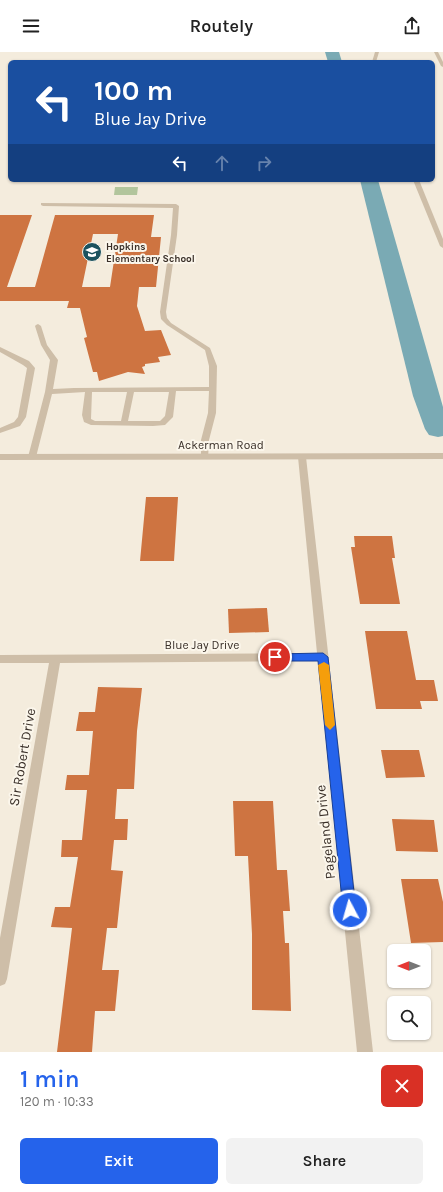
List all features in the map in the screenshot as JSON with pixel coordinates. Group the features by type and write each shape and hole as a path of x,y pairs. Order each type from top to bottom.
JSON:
{"street":[{"name":"Ackerman Road","path":"0,457 443,456"},
{"path":"302,457 323,657"},
{"name":"Blue Jay Drive","path":"0,659 323,657"},
{"name":"Pageland Drive","path":"323,657 365,1052"},
{"name":"Sir Robert Drive","path":"0,979 54,658"}],"lane":[{"path":"436,52 443,66"},
{"path":"417,182 443,246"},
{"path":"43,204 176,206 174,235 163,312 164,319 169,324 208,349 213,366 212,413 205,440 205,457"},
{"path":"32,457 48,392 54,360 44,345 38,326"},
{"path":"0,349 26,363 31,368 22,417 17,424 0,431"},
{"path":"89,390 86,415 87,420 94,423 124,424 162,423 169,417 172,389"},
{"path":"48,392 89,390 212,389"},
{"path":"124,424 131,390"}],"green space":[{"path":"115,187 138,187 137,195 114,195"}],"building":[{"path":"0,215 32,215 7,287 35,287 55,215 154,215 151,237 161,237 156,287 139,287 137,306 145,331 161,330 171,355 158,357 160,362 145,364 145,366 142,367 145,374 128,372 99,381 97,372 93,372 84,338 87,337 80,308 67,308 69,301 0,301","holes":["93,234 118,234 110,287 82,287"]},
{"path":"146,497 178,497 174,561 140,561"},
{"path":"354,536 392,536 395,558 392,558 400,604 360,604 351,547 355,547"},
{"path":"267,608 269,632 229,633 228,609"},
{"path":"365,631 407,631 416,680 434,680 438,701 420,701 422,709 376,709"},
{"path":"98,687 142,688 137,731 134,789 117,789 115,819 128,819 127,840 114,840 111,870 123,871 117,928 107,928 102,970 119,970 115,1011 95,1011 92,1052 57,1052 72,928 51,927 55,907 70,907 78,857 61,857 62,840 82,840 87,790 65,790 67,775 89,775 93,731 76,731 79,712 95,712"},
{"path":"381,750 419,750 425,777 386,778"},
{"path":"233,801 273,801 277,870 287,870 290,911 283,911 285,943 289,943 291,1011 252,1010 252,934 248,856 235,856"},
{"path":"392,819 434,820 438,852 396,851"},
{"path":"401,879 438,879 443,902 443,942 411,943"}],"waterway":[{"path":"332,52 334,60"},
{"path":"370,182 426,396 438,429"}],"slow traffic":[{"path":"324,665 330,725"}],"place":[{"name":"Hopkins Elementary School","path":"92,252"}],"route":[{"path":"275,657 323,657 350,910"}]}
